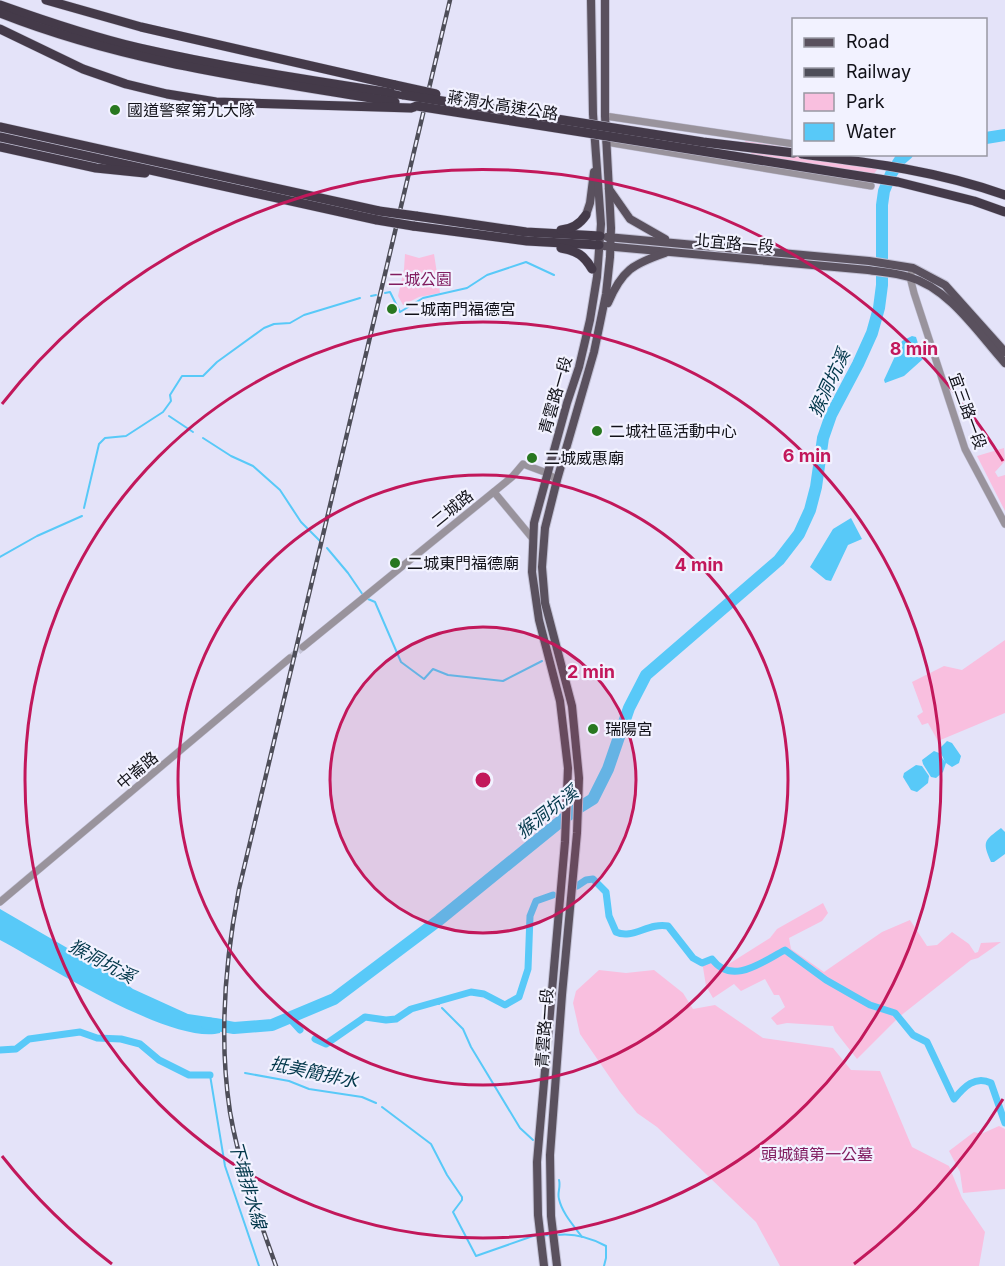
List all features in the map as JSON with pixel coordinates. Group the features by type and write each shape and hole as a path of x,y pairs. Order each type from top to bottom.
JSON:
{"highway":[{"path":"46,0 141,27 494,108"},
{"name":"蔣渭水高速公路","path":"0,5 138,48 417,106 898,182 974,201 1005,213"},
{"name":"蔣渭水高速公路","path":"0,13 38,27 153,59 246,77 402,102 494,108 681,139 792,153"},
{"path":"0,29 83,69 126,84 167,94 216,102 402,102"},
{"path":"0,127 378,215"},
{"path":"0,137 378,215 526,236 599,241"},
{"path":"0,147 96,168 193,178"},
{"path":"818,156 903,167 976,184 1005,195"},
{"path":"526,236 569,230 578,225 586,215"},
{"path":"526,236 573,250 585,258 595,273"}],"main road":[{"name":"青雲路一段","path":"557,1266 551,1216 550,1155 562,988 576,843 579,778 572,706 558,658 544,591 542,567 545,528 556,480 594,352 601,320 610,242 605,116 605,0"},
{"name":"青雲路一段","path":"544,1266 538,1215 537,1162 568,789 567,752 560,701 534,596 533,539 534,523 547,472 579,367 590,320 599,241 592,114 591,2"},
{"path":"586,215 596,160"},
{"path":"609,189 635,223 671,242"},
{"path":"599,241 610,242"},
{"name":"北宜路一段","path":"610,242 671,242 868,266"},
{"name":"北宜路一段","path":"610,242 668,252 868,266"},
{"path":"601,320 614,288 625,272 640,262 668,252"},
{"path":"868,266 933,277 945,285 1005,352"},
{"path":"906,271 948,298 1005,363"}],"street":[{"path":"605,116 792,144"},
{"path":"606,142 872,186"},
{"name":"宜三路一段","path":"906,271 965,449 1005,524"},
{"path":"558,435 569,438"},
{"name":"二城路","path":"303,647 494,492 523,464 547,472"},
{"path":"547,472 556,480"},
{"path":"494,492 533,539"},
{"name":"中崙路","path":"0,902 290,658"}],"green space":[{"path":"745,141 792,148 792,156 884,161 868,181 756,163"},
{"name":"二城公園","path":"405,254 419,258 434,254 440,293 419,297 403,305 398,296"},
{"path":"1004,448 1005,461 995,472 998,477 1005,475 1005,511 977,456"},
{"path":"1005,640 1005,713 938,741 928,723 922,725 917,716 923,712 912,682 944,666 962,670"},
{"path":"823,903 828,913 822,921 789,938 791,949 824,972 882,932 910,920 927,946 937,945 952,932 969,944 975,953 978,952 981,943 1001,942 978,958 971,960 899,1017 857,1059 833,1026 787,1023 777,1025 771,1018 785,1007 779,995 774,995 765,979 741,991 734,984 713,998 706,986 702,961 711,959 724,967 770,938 777,929"},
{"name":"頭城鎮第一公墓","path":"599,970 626,973 654,970 683,993 693,1009 715,1005 763,1038 833,1048 851,1070 880,1071 912,1147 949,1166 962,1198 985,1232 979,1266 780,1266 756,1222 657,1127 637,1113 580,1034 573,1003 576,991"},
{"path":"999,1126 1005,1129 1005,1189 963,1193 960,1172 949,1151 974,1132 981,1134"}],"water":[{"path":"912,336 916,337 923,359 904,376 885,383 884,380 902,341"},
{"path":"851,518 862,539 848,545 831,581 826,580 810,567 833,529"},
{"path":"947,741 952,743 961,756 959,763 952,767 946,763 943,772 936,778 931,777 922,760 934,751 939,753 945,762 940,751"},
{"path":"916,765 922,766 929,776 928,783 917,792 911,790 903,777 904,773"},
{"path":"1001,828 1005,832 1005,854 991,862 986,850 986,842"},
{"path":"0,909 114,975 133,989 188,1014 222,1019 220,1033 198,1033 172,1027 141,1015 77,984 0,940"}],"waterway":[{"name":"猴洞坑溪","path":"987,138 1005,135"},
{"name":"猴洞坑溪","path":"206,1023 234,1028 272,1025 334,999 439,920 572,812 593,799 608,769 629,708 646,675 779,560 799,534 810,510 816,487 823,438 831,415 872,333 879,308 882,285 884,191 891,174 905,156"},
{"path":"385,293 390,292 400,312 423,298 467,288 487,275 526,262 554,275"},
{"path":"371,296 376,295"},
{"path":"84,508 99,444 105,438 126,436 163,412 171,401 170,395 182,376 203,376 217,362 264,328 274,324 290,323 304,315 360,298"},
{"path":"169,416 193,432"},
{"path":"203,438 231,456 253,466 280,490 301,522 320,541"},
{"path":"0,557 37,536 82,516"},
{"path":"327,548 363,595"},
{"path":"368,599 375,602 401,662 424,679 433,669 448,675 503,681 542,661"},
{"path":"577,886 586,880 593,879 606,892 609,916 616,932 628,934 654,926 668,926 693,958 702,963 712,959 720,967 729,971 738,971 757,965 785,950 826,980 870,1005 895,1013 913,1035 927,1042 954,1099 975,1081 991,1083 1005,1123"},
{"path":"315,1039 326,1044 365,1017 396,1019 411,1009 471,992 484,994 505,1005 519,997 528,969 530,916 536,901 553,895"},
{"path":"436,1001 439,1004"},
{"path":"442,1008 463,1029 471,1047 520,1128 533,1140"},
{"path":"290,1019 300,1030"},
{"name":"抵美簡排水","path":"0,1050 16,1049 29,1039 80,1032 97,1038 121,1039 140,1044 159,1060 189,1075 210,1075"},
{"name":"抵美簡排水","path":"245,1073 289,1081 309,1089 362,1097 376,1103"},
{"name":"下埔排水線","path":"210,1075 225,1166 259,1266"},
{"name":"抵美簡排水","path":"382,1107 431,1144 447,1175 462,1197 453,1212 476,1256 533,1236 551,1235"},
{"path":"559,1180 559,1197 563,1209 582,1237"},
{"name":"抵美簡排水","path":"557,1235 582,1237 606,1246 604,1266"}],"tunnel":[{"path":"290,658 303,647"}],"railway":[{"path":"276,1266 244,1171 230,1112 224,1029 230,944 239,889 450,0"}],"place":[{"name":"國道警察第九大隊","path":"115,110"},
{"name":"二城南門福德宮","path":"392,309"},
{"name":"二城社區活動中心","path":"597,431"},
{"name":"二城威惠廟","path":"532,458"},
{"name":"二城東門福德廟","path":"395,563"},
{"name":"瑞陽宮","path":"593,729"}]}
